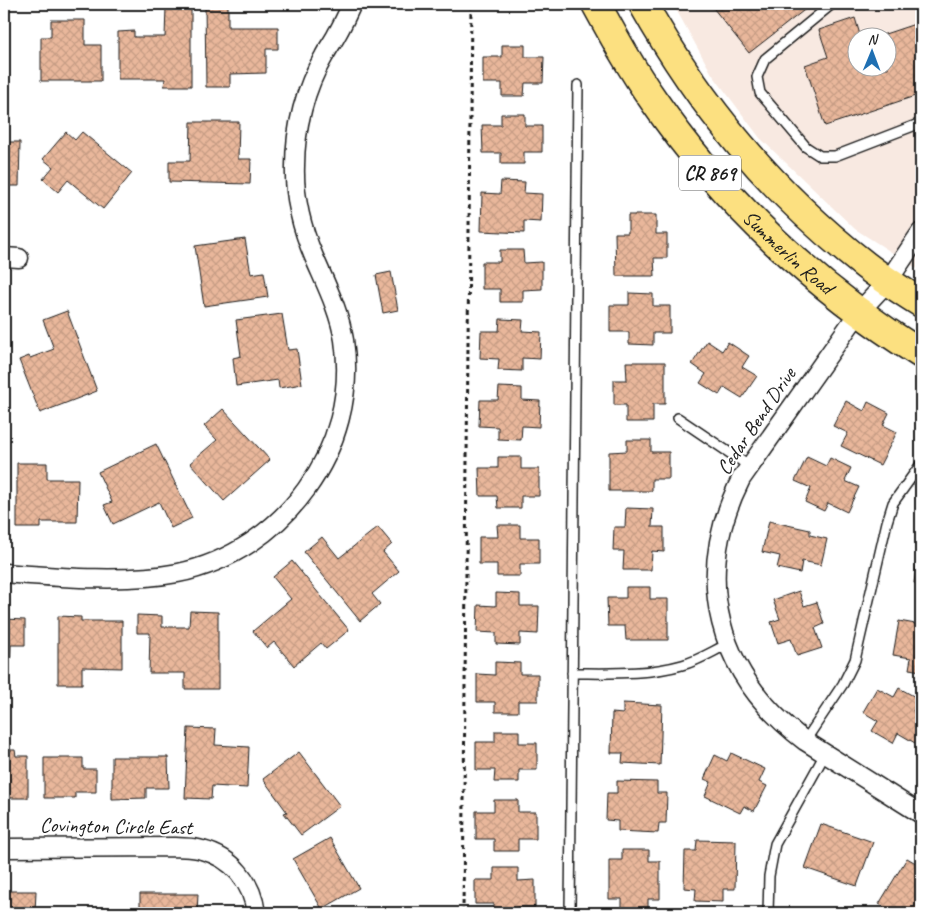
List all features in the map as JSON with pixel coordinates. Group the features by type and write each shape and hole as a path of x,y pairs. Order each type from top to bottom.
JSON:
{"main road":[{"name":"Summerlin Road","path":"596,4 623,53 654,101 733,200 773,240 859,312 921,354"},
{"name":"Summerlin Road","path":"643,4 667,47 698,94 732,137 782,192 824,231 866,266 921,303"}],"street":[{"path":"4,573 58,577 131,578 170,574 199,567 244,548 265,533 288,512 313,479 330,447 342,407 346,365 340,320 333,298 306,236 294,167 296,145 306,97 314,76 352,4"},
{"name":"Cedar Bend Drive","path":"921,232 888,281 859,312 749,466 731,499 723,522 715,567 718,610 728,644 742,675 754,692 781,722 805,741 921,814"},
{"name":"Covington Circle East","path":"4,848 175,847 201,849 226,859 244,877 254,901 256,913"}],"lane":[{"path":"832,4 765,59 757,77 760,93 806,147 820,156 835,156 921,123"},
{"path":"570,913 578,85"},
{"path":"678,418 749,466"},
{"path":"805,741 843,684 856,660 893,503 921,464"},
{"path":"572,673 616,673 683,665 728,644"},
{"path":"768,913 769,876 775,844 825,754"}],"path":[{"path":"462,913 471,4"}],"shaded area":[{"path":"673,4 921,4 921,271 855,229 760,138 712,74"}],"building":[{"path":"205,4 228,4 228,27 278,27 278,49 266,49 266,73 230,74 230,87 206,87"},
{"path":"710,4 812,4 749,53"},
{"path":"166,7 191,7 191,86 164,86 165,79 118,79 118,32 134,31 134,37 165,37"},
{"path":"855,18 858,28 848,28 848,78 898,78 898,30 921,22 921,94 825,126 805,65 828,57 819,30"},
{"path":"51,20 85,20 85,45 101,45 101,81 41,81 41,37 51,37"},
{"path":"502,45 525,45 525,57 544,57 543,83 525,83 524,96 502,96 502,83 483,83 483,57 502,57"},
{"path":"501,114 525,114 525,126 542,126 542,152 524,152 524,164 501,164 501,153 483,153 482,125 501,125"},
{"path":"191,122 239,122 238,159 251,159 250,184 169,182 169,161 190,161"},
{"path":"66,132 75,140 82,132 132,173 103,209 68,180 58,192 43,179 53,167 43,159"},
{"path":"4,142 20,142 19,186 4,186"},
{"path":"501,181 525,182 524,193 542,194 541,222 524,221 524,233 481,231 482,193 500,194"},
{"path":"628,215 656,215 656,234 667,234 667,258 654,258 655,276 616,276 615,233 628,233"},
{"path":"245,239 251,274 264,272 268,297 204,306 195,246"},
{"path":"500,250 523,250 524,263 542,262 542,289 523,290 523,302 500,302 500,289 482,289 482,262 500,262"},
{"path":"391,272 398,310 383,313 376,275"},
{"path":"629,293 653,294 653,306 670,306 670,333 653,333 653,345 629,344 629,332 610,332 610,305 629,305"},
{"path":"67,311 97,391 40,413 19,360 54,349 43,320"},
{"path":"282,314 288,350 297,349 302,384 279,388 278,380 236,386 233,358 241,356 236,320"},
{"path":"500,319 523,320 522,331 541,332 540,359 522,358 522,371 498,370 499,359 480,358 481,331 499,331"},
{"path":"707,341 722,351 728,342 749,356 742,367 757,376 742,398 724,387 719,395 700,383 706,374 692,364"},
{"path":"626,362 665,362 665,404 653,404 653,422 626,422 626,405 614,405 614,380 627,380"},
{"path":"499,387 522,388 522,400 540,401 539,427 522,426 521,440 498,439 498,427 479,426 480,400 498,400"},
{"path":"846,401 864,411 868,402 889,413 883,425 897,432 880,465 841,446 848,433 833,426"},
{"path":"223,409 270,460 224,501 190,463 217,440 204,426"},
{"path":"627,440 651,440 651,452 669,452 669,479 652,479 652,491 609,491 609,452 627,451"},
{"path":"156,444 192,518 171,528 159,502 113,524 104,505 112,502 98,472"},
{"path":"498,457 521,457 521,469 539,469 539,496 521,496 521,508 498,508 497,496 480,496 479,468 498,468"},
{"path":"807,457 826,466 830,458 851,468 845,481 859,487 847,512 828,503 824,511 805,502 811,488 795,481"},
{"path":"17,463 47,463 47,479 78,479 77,522 41,522 41,528 17,528"},
{"path":"626,508 653,509 652,527 664,527 664,552 652,551 651,570 623,570 624,551 613,551 614,527 625,527"},
{"path":"769,521 810,530 810,535 827,539 821,565 802,561 800,573 777,568 780,556 762,552"},
{"path":"497,525 520,525 520,538 539,538 539,564 520,564 520,576 497,576 497,564 479,564 479,537 498,537"},
{"path":"378,527 392,544 383,552 399,571 372,594 380,604 360,621 304,552 322,537 339,558"},
{"path":"917,560 921,560 921,584 914,583"},
{"path":"292,561 349,630 326,649 321,643 294,666 274,642 267,648 253,631 291,599 273,577"},
{"path":"626,587 650,587 650,599 668,599 668,640 626,640 625,626 608,626 607,598 626,598"},
{"path":"799,591 804,606 817,602 824,624 815,628 822,648 797,656 791,639 778,643 771,622 780,619 773,600"},
{"path":"496,593 520,594 520,606 539,606 538,634 520,633 520,645 496,644 496,633 477,632 478,605 496,606"},
{"path":"190,611 218,612 218,689 185,689 185,673 149,673 150,633 137,633 137,615 162,616 162,627 189,627"},
{"path":"58,616 81,617 81,621 122,621 122,668 82,667 82,684 58,684"},
{"path":"4,619 25,620 25,645 11,645 10,676 4,676"},
{"path":"899,621 921,625 921,671 909,669 911,658 893,655"},
{"path":"495,662 520,663 520,674 538,674 538,701 518,701 518,712 495,712 495,702 477,702 477,674 495,675"},
{"path":"877,688 894,697 899,688 919,699 913,711 921,715 921,732 915,743 898,733 893,743 872,731 878,721 863,712"},
{"path":"623,703 662,705 660,765 622,763 623,753 611,753 612,713 623,714"},
{"path":"188,728 216,729 215,745 249,747 247,788 212,786 211,799 185,798"},
{"path":"495,731 519,731 519,743 537,743 537,770 519,770 519,782 494,782 495,770 476,770 476,742 495,742"},
{"path":"4,750 15,750 16,756 28,756 28,798 4,798"},
{"path":"299,752 340,806 301,835 284,813 287,812 263,779"},
{"path":"731,753 765,769 759,782 767,786 754,811 744,806 740,813 705,796 711,782 704,779 715,755 727,761"},
{"path":"112,757 168,757 169,788 146,788 146,798 112,799"},
{"path":"44,758 83,758 83,769 96,769 96,792 75,792 75,798 44,798"},
{"path":"617,781 657,782 657,793 667,793 666,823 659,823 658,833 618,831 618,821 606,820 607,793 617,793"},
{"path":"494,800 518,800 518,812 536,812 536,839 518,839 518,851 494,851 494,839 476,839 476,811 494,811"},
{"path":"821,824 873,842 857,886 805,868"},
{"path":"330,838 359,888 322,909 293,859"},
{"path":"697,840 736,841 735,889 723,889 723,902 695,901 696,889 684,888 685,851 696,851"},
{"path":"622,850 649,850 649,861 660,861 660,899 648,899 648,910 622,910 622,899 609,899 609,860 622,860"},
{"path":"907,858 921,866 921,913 894,913 879,904"},
{"path":"494,868 518,868 518,881 535,880 535,907 517,907 517,913 494,913 494,904 475,904 475,880 494,880"},
{"path":"4,891 36,891 35,913 4,913"},
{"path":"140,894 198,894 197,913 140,913"}]}
